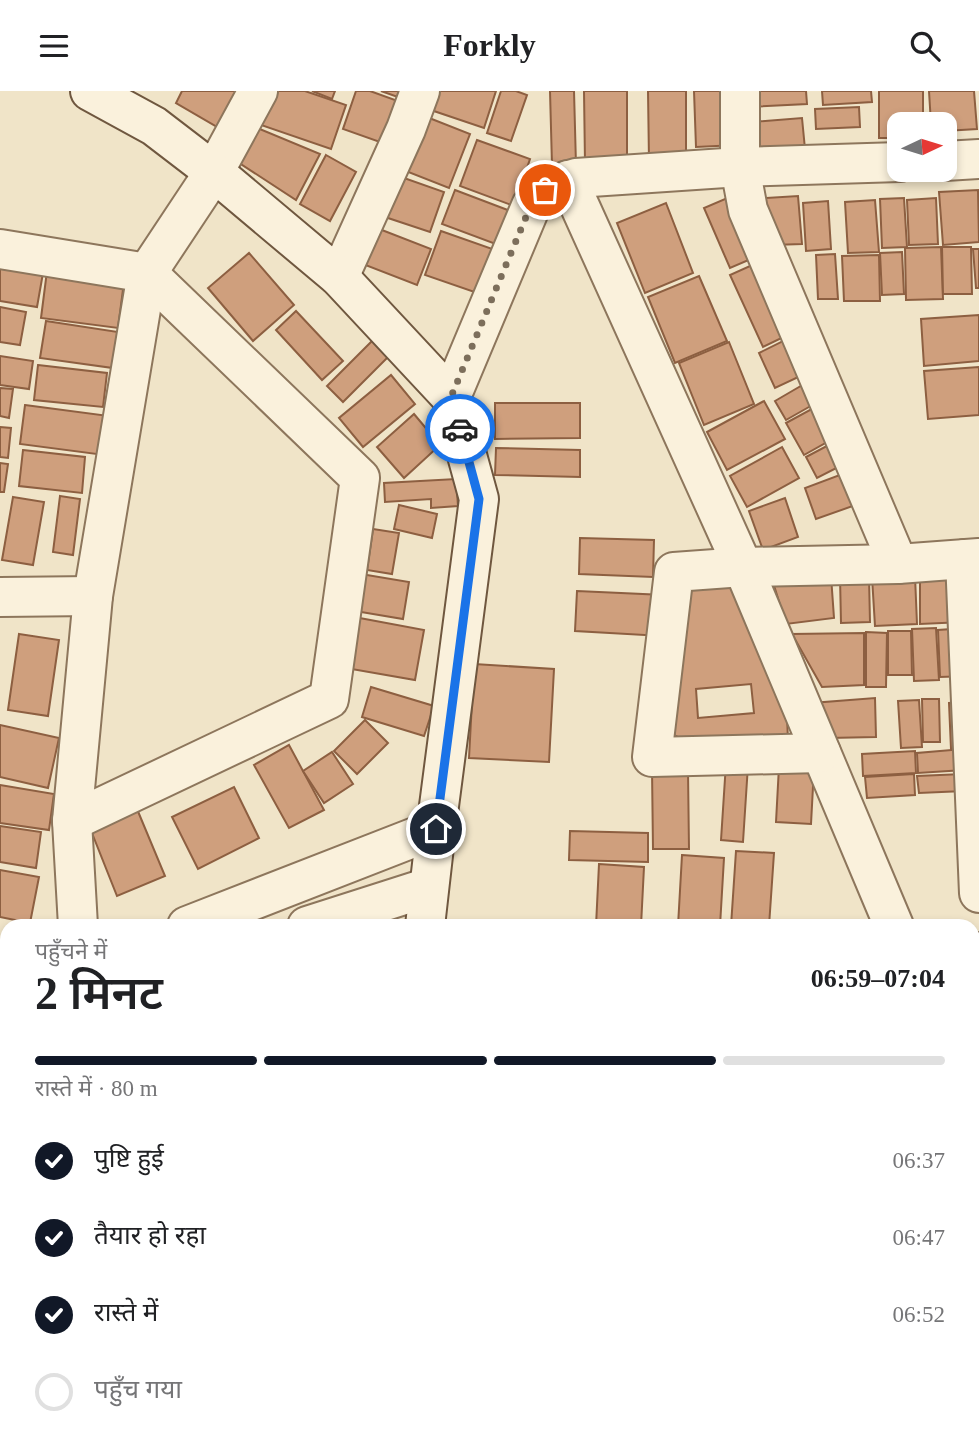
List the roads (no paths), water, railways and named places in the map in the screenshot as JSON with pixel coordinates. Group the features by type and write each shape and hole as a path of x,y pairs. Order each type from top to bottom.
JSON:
{"street":[{"path":"90,91 154,126 215,172 339,277 451,397 479,499 426,919"},
{"path":"78,919 72,821 93,596 147,272 215,172 258,91"},
{"path":"339,277 406,129 420,91"},
{"path":"740,91 740,167 748,210 898,564"},
{"path":"957,160 979,159"},
{"path":"451,397 531,205 545,190 562,181 576,178 740,167 887,162"},
{"path":"568,180 743,567 891,919"},
{"path":"0,249 147,272 360,478 329,699 72,821"},
{"path":"821,753 652,757 674,572 972,559 979,893"},
{"path":"0,597 93,596"},
{"path":"205,919 436,829"},
{"path":"329,919 429,887"}]}
